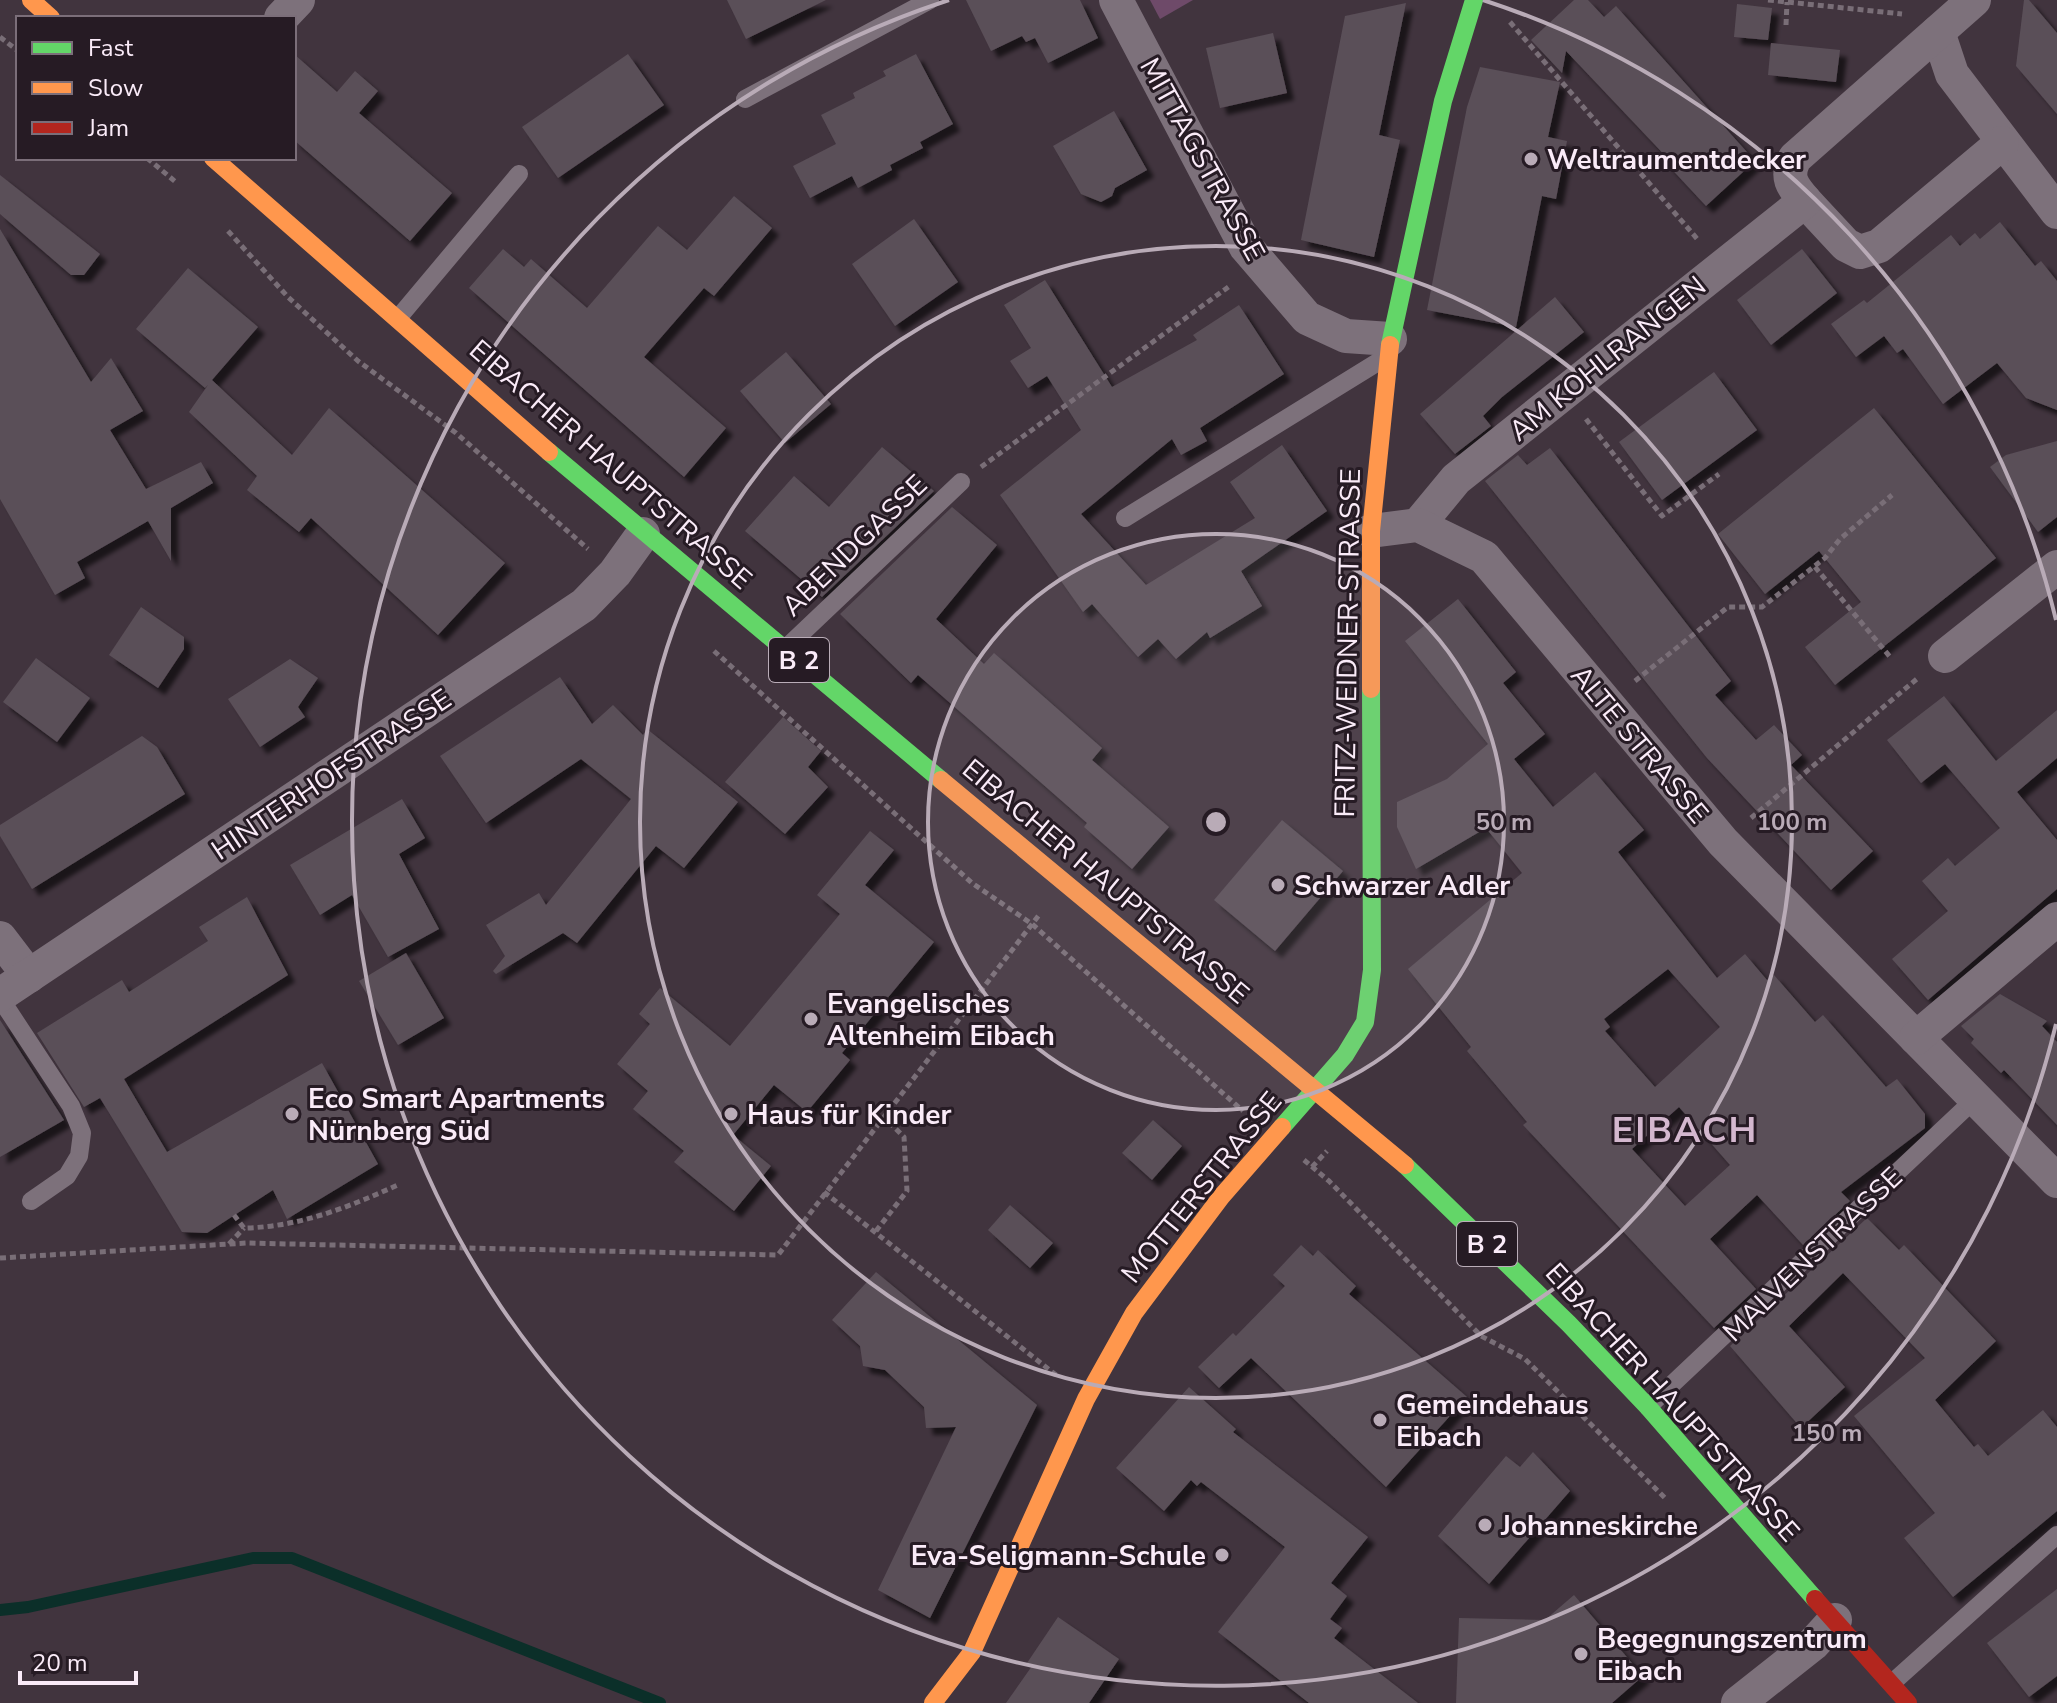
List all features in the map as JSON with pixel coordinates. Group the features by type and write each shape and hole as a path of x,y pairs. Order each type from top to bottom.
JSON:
{"main road":[{"path":"31,0 49,16"},
{"name":"FRITZ-WEIDNER-STRASSE","path":"1317,1091 1365,1022 1371,982 1371,531 1389,347 1443,101 1474,1"},
{"name":"EIBACHER HAUPTSTRASSE","path":"215,160 399,317 643,534 786,648 1065,884 1389,1150 1458,1215 1648,1407 1721,1495 1908,1703"},
{"name":"MOTTERSTRASSE","path":"933,1703 972,1652 1086,1399 1134,1313 1170,1262 1273,1135 1317,1091"}],"street":[{"path":"283,16 298,0"},
{"name":"MITTAGSTRASSE","path":"1116,0 1246,247 1307,318 1346,336 1389,347"},
{"path":"1974,0 1795,158 1789,170 1791,185 1846,245 1860,252 1879,246 2002,143"},
{"path":"1938,32 1952,74 2057,212"},
{"name":"AM KOHLRANGEN","path":"1418,525 1456,479 1805,201"},
{"path":"1371,531 1418,525"},
{"name":"ALTE STRASSE","path":"1418,525 1484,557 1723,842 2057,1181"},
{"name":"HINTERHOFSTRASSE","path":"0,997 584,605 615,573 643,534"},
{"path":"1945,656 2057,567"},
{"path":"1916,1038 2057,919"},
{"path":"0,938 29,976"},
{"path":"1738,1703 1813,1644 1835,1620"}],"lane":[{"path":"745,99 930,0"},
{"path":"399,317 519,174"},
{"path":"1125,518 1389,347"},
{"name":"ABENDGASSE","path":"786,648 961,482"},
{"path":"0,997 71,1106 82,1133 79,1156 67,1176 31,1201"},
{"name":"MALVENSTRASSE","path":"1648,1407 1975,1099"},
{"path":"1892,1683 2057,1535"}],"path":[{"path":"1768,0 1921,16 1938,32"},
{"path":"1474,1 1508,19 1721,266"},
{"path":"1786,25 1787,2"},
{"path":"0,37 16,49"},
{"path":"149,160 188,192"},
{"path":"219,220 288,297 358,361 456,433 615,573"},
{"path":"961,482 1260,264"},
{"path":"1564,392 1662,516 1719,474"},
{"path":"1606,704 1728,607 1762,607 1815,567 1840,539 1892,495"},
{"path":"1815,567 1891,658"},
{"path":"713,650 972,883 1032,924 1216,1089 1329,1181 1481,1336 1525,1359 1669,1501"},
{"path":"1723,842 1945,656"},
{"path":"0,1258 229,1244 778,1255 1065,884"},
{"path":"875,1231 907,1191 904,1137 883,1116"},
{"path":"229,1244 244,1228 300,1222 354,1205 400,1184"},
{"path":"824,1192 1086,1399"},
{"path":"234,1215 244,1228"}],"shaded area":[{"path":"1150,0 1193,0 1160,19"}],"building":[{"path":"727,0 826,0 746,39"},
{"path":"966,0 1080,0 1098,38 1048,63 1035,38 1026,42 1022,36 991,51"},
{"path":"1574,0 1588,0 1604,17 1616,6 1755,161 1706,206 1665,162 1673,164 1566,51 1562,73 1531,40"},
{"path":"2024,0 2029,0 2057,33 2057,114 2016,66"},
{"path":"1406,3 1379,135 1400,140 1374,257 1301,240 1345,16"},
{"path":"1737,4 1772,8 1768,40 1734,37"},
{"path":"1273,33 1287,93 1220,108 1206,48"},
{"path":"1771,43 1840,50 1836,82 1768,75"},
{"path":"628,54 664,105 558,178 522,127"},
{"path":"916,54 953,124 920,142 923,148 890,165 892,170 858,188 852,176 810,198 793,166 836,144 821,115 855,98 853,93 886,76 883,71"},
{"path":"296,56 337,92 355,71 378,91 359,113 452,193 410,241 296,142"},
{"path":"1480,67 1560,82 1548,137 1567,141 1556,199 1542,196 1516,327 1427,310 1467,107"},
{"path":"1114,111 1147,170 1115,188 1112,196 1101,202 1081,194 1053,146"},
{"path":"0,175 100,254 84,275 71,275 0,214"},
{"path":"734,196 772,228 714,296 704,288 644,357 726,428 684,477 469,288 503,249 524,267 531,259 587,308 658,226 687,250"},
{"path":"914,219 958,282 895,326 852,264"},
{"path":"2000,222 2035,266 2041,261 2057,281 2057,410 2026,398 1997,363 1943,404 1903,349 1897,353 1884,336 1856,357 1831,324 1864,300 1867,303 1951,235 1960,246 1975,233 1980,239"},
{"path":"0,229 91,382 111,358 143,411 110,430 146,489 201,462 213,483 171,508 171,561 148,521 77,562 85,578 55,595 0,499"},
{"path":"1802,249 1837,293 1771,345 1737,300"},
{"path":"188,268 258,327 212,380 292,455 329,408 505,563 438,635 311,518 299,532 247,490 257,476 189,412 208,385 205,388 136,329"},
{"path":"1045,280 1112,387 1197,340 1193,335 1239,305 1284,374 1200,428 1207,441 1181,455 1172,439 1081,514 1146,585 1255,518 1230,482 1282,445 1327,511 1241,571 1262,606 1210,638 1207,632 1176,659 1158,639 1138,657 1092,604 1083,612 1000,495 1081,430 1047,376 1028,388 1010,361 1031,348 1004,305"},
{"path":"1555,297 1584,332 1502,397 1483,416 1491,426 1455,454 1420,414"},
{"path":"786,352 831,404 785,443 740,391"},
{"path":"1714,372 1757,430 1662,500 1619,442"},
{"path":"1874,408 1996,558 1835,685 1805,647 1861,602 1819,551 1765,594 1718,534"},
{"path":"2057,441 2057,517 2038,532 1990,467 2006,455"},
{"path":"882,447 934,491 822,597 745,531 794,476 829,507"},
{"path":"1550,448 1731,681 1715,695 1756,740 1774,725 1802,755 1791,765 1873,851 1831,890 1707,758 1485,481 1518,455 1527,465"},
{"path":"952,507 997,545 936,619 984,664 994,653 1102,748 1092,760 1169,827 1132,869 1084,827 1087,823 918,675 911,683 840,614"},
{"path":"1458,599 1516,672 1503,683 1545,734 1514,759 1553,807 1595,772 1644,830 1618,852 1717,978 1745,954 1767,980 1774,975 1815,1022 1823,1015 1886,1087 1897,1079 1925,1114 1925,1128 1841,1192 1850,1201 1803,1245 1757,1195 1710,1239 1756,1289 1714,1328 1523,1125 1527,1122 1467,1051 1471,1047 1408,969 1522,873 1486,828 1416,869 1397,827 1397,802 1447,779 1488,744 1405,641","holes":["1668,969 1720,1027 1655,1087 1605,1031 1610,1027 1604,1019","1679,1107 1730,1165 1685,1206 1632,1149"]},
{"path":"141,607 184,637 184,649 158,688 109,655"},
{"path":"36,658 90,698 57,742 3,702"},
{"path":"290,659 318,678 298,707 305,717 260,747 228,699"},
{"path":"560,677 592,724 613,705 643,735 647,729 738,802 684,868 656,846 577,943 563,933 496,974 493,971 505,956 486,925 539,893 546,905 631,799 581,759 486,823 440,756"},
{"path":"1944,696 1996,761 2057,710 2057,758 2017,792 2057,840 2057,889 1928,1000 1892,959 1948,911 1922,881 1948,858 1955,866 2000,828 1945,764 1921,783 1887,740"},
{"path":"783,717 821,751 808,767 828,787 785,834 725,782"},
{"path":"142,736 157,747 185,794 32,889 0,836 0,825"},
{"path":"402,799 425,838 399,854 439,929 388,957 352,895 320,915 290,865"},
{"name":"Schwarzer Adler","path":"1282,820 1343,871 1275,951 1214,900"},
{"name":"Evangelisches Altenheim Eibach","path":"870,831 894,850 865,885 934,942 842,1053 850,1060 807,1112 774,1085 733,1135 771,1166 734,1211 674,1162 684,1151 633,1109 648,1091 617,1064 650,1024 639,1014 660,988 730,1046 840,914 817,895"},
{"path":"247,897 288,975 124,1079 167,1152 322,1063 378,1164 287,1219 273,1190 207,1233 182,1232 100,1098 84,1107 37,1033 122,980 129,992 208,941 199,927"},
{"path":"406,953 444,1018 398,1045 359,981"},
{"path":"2000,994 2047,1021 2042,1026 2057,1042 2057,1125 2004,1070 2001,1073 1971,1043 1974,1039 1961,1026"},
{"path":"0,1020 64,1120 0,1157"},
{"path":"1153,1120 1182,1146 1152,1180 1122,1153"},
{"path":"1010,1205 1053,1243 1030,1268 988,1230"},
{"path":"1867,1218 1899,1250 1904,1245 1996,1341 1935,1400 1974,1447 1978,1444 1988,1456 2043,1410 2057,1427 2057,1511 1953,1597 1904,1538 1935,1513 1854,1416 1925,1358 1843,1273 1789,1326 1845,1387 1801,1428 1730,1346"},
{"name":"Gemeindehaus Eibach","path":"1301,1245 1313,1256 1318,1250 1356,1286 1349,1294 1467,1397 1386,1487 1251,1358 1219,1388 1198,1367 1233,1333 1236,1336 1285,1286 1273,1275"},
{"path":"876,1272 1037,1405 930,1618 878,1590 956,1427 926,1428 924,1407 885,1370 863,1366 860,1346 832,1320"},
{"path":"1189,1387 1236,1429 1233,1432 1368,1537 1331,1583 1347,1596 1330,1619 1342,1628 1334,1638 1418,1703 1309,1703 1218,1632 1285,1547 1201,1482 1197,1486 1191,1480 1164,1511 1116,1468"},
{"name":"Johanneskirche","path":"1533,1452 1570,1491 1489,1584 1438,1536 1506,1456 1520,1467"},
{"path":"2057,1589 2057,1676 2029,1697 1987,1643"},
{"path":"1574,1595 1643,1676 1612,1703 1456,1703 1459,1618 1545,1620"},
{"path":"1058,1617 1119,1659 1089,1703 1006,1703 1032,1666 1027,1663"}],"waterway":[{"path":"0,1610 28,1607 253,1558 292,1558 660,1703"}],"traffic: fast":[{"path":"1390,345 1443,101 1474,0"},
{"path":"549,452 941,780"},
{"path":"1282,1127 1345,1055 1365,1022 1372,970 1371,689"},
{"path":"1405,1165 1569,1324 1648,1407 1815,1599"}],"traffic: slow":[{"path":"31,0 49,16"},
{"path":"215,160 549,452"},
{"path":"1371,689 1371,531 1390,345"},
{"path":"941,780 1405,1165"},
{"path":"933,1703 972,1652 1086,1399 1134,1313 1221,1197 1282,1127"}],"traffic: jam":[{"path":"1815,1599 1908,1703"}],"place":[{"name":"Weltraumentdecker","path":"1531,159"},
{"name":"Schwarzer Adler","path":"1278,885"},
{"name":"Evangelisches Altenheim Eibach","path":"811,1019"},
{"name":"Eco Smart Apartments Nürnberg Süd","path":"292,1114"},
{"name":"Haus für Kinder","path":"731,1114"},
{"name":"Gemeindehaus Eibach","path":"1380,1420"},
{"name":"Johanneskirche","path":"1485,1525"},
{"name":"Eva-Seligmann-Schule","path":"1222,1555"},
{"name":"Begegnungszentrum Eibach","path":"1581,1654"}],"district":[{"name":"EIBACH","path":"1685,1129"}]}
